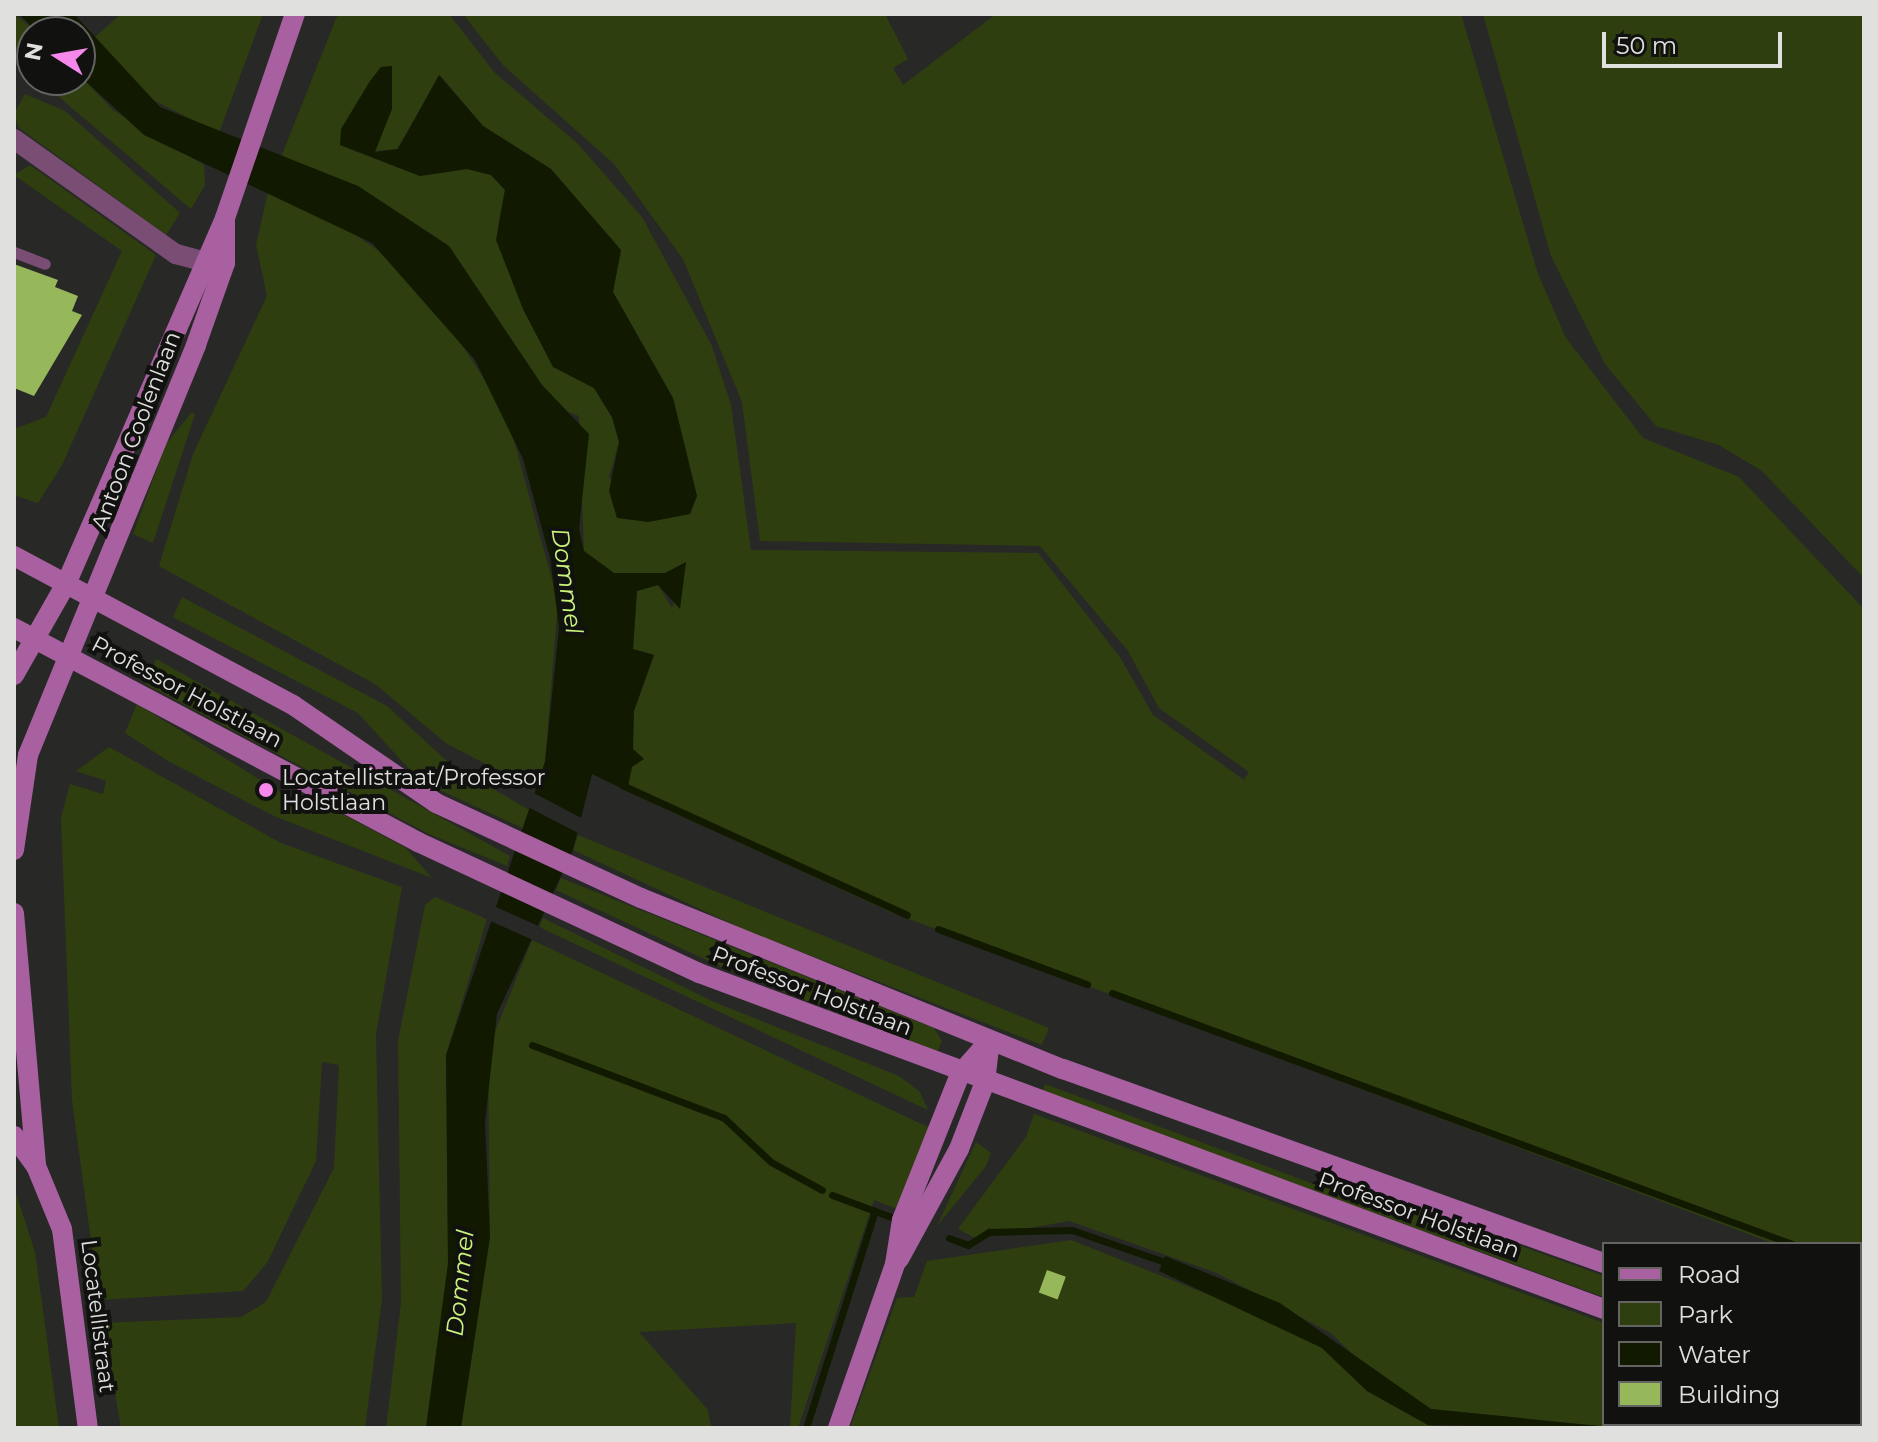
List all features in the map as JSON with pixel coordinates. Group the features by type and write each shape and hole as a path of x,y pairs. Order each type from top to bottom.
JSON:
{"main road":[{"name":"Antoon Coolenlaan","path":"36,639 66,584 203,261 225,218 232,190 295,14"},
{"name":"Antoon Coolenlaan","path":"70,656 225,263 225,218"},
{"name":"Professor Holstlaan","path":"14,556 293,705 436,803 641,898 990,1040 1602,1262"},
{"name":"Professor Holstlaan","path":"14,628 418,842 622,937 960,1074 1602,1308"},
{"path":"14,675 36,639"},
{"path":"14,850 28,755 70,656"},
{"name":"Locatellistraat","path":"14,913 36,1166"},
{"path":"838,1428 895,1264 902,1220 960,1074 990,1040"},
{"path":"895,1264 921,1228 985,1082 990,1040"},
{"name":"Locatellistraat","path":"14,1136 36,1166 62,1229 88,1428"}],"street":[{"path":"14,139 176,254 203,261"}],"lane":[{"path":"14,252 45,264"}],"green space":[{"path":"14,14 17,16 16,64"},
{"path":"121,14 263,14 219,133 147,97 96,36"},
{"path":"338,14 449,14 495,73 577,143 642,217 712,346 731,405 751,550 1038,553 1120,657 1153,715 1244,780 1249,772 1159,708 1128,651 1040,546 760,541 742,402 683,259 614,164 503,65 463,14 885,14 908,59 893,68 903,85 996,14 1461,14 1538,274 1566,338 1643,438 1739,477 1864,609 1864,1277 1862,1242 1770,1242 888,911 627,791 634,711 654,655 633,649 637,591 658,585 672,608 686,563 665,573 614,573 584,551 579,416 561,409 542,385 449,246 358,186 281,157","holes":["392,66 392,109 374,151 397,149 440,75 483,126 551,169 621,250 613,292 673,398 697,496 690,514 648,522 609,477 619,442 612,418 594,388 553,366 523,309 498,226 505,189 491,175 467,169 420,176 340,145"]},
{"path":"1483,14 1864,14 1864,578 1762,471 1719,445 1656,426 1605,364 1551,256"},
{"path":"96,92 113,110 204,165 205,185 191,209 58,96 96,96"},
{"path":"24,96 65,111 180,213 166,235 19,128 14,114"},
{"path":"30,165 156,255 62,465 38,503 14,495 14,429 46,417 122,251 14,175"},
{"path":"268,192 338,223 386,256 446,320 507,415 558,602 545,762 535,789 447,744 375,684 159,566 193,454 267,296 256,245"},
{"path":"192,412 195,414 153,543 133,534 166,444"},
{"path":"182,597 387,706 450,764 531,811 525,829 420,781 358,713 173,617"},
{"path":"156,659 510,856 507,866 429,834 145,684"},
{"path":"137,704 293,800 344,815 406,848 432,878 274,816 168,761 125,733"},
{"path":"109,747 281,843 402,887 376,1034 382,1299 365,1428 121,1428 103,1323 241,1317 266,1302 334,1168 339,1065 322,1062 316,1161 267,1263 243,1291 99,1300 72,1100 61,818 70,784 103,794 106,781 76,771"},
{"path":"578,835 1049,1028 1042,1045 747,931 573,850"},
{"path":"561,878 934,1028 942,1041 937,1052 730,971 556,890"},
{"path":"435,897 487,919 446,1055 448,1264 426,1428 386,1428 401,1303 398,1041 425,905"},
{"path":"543,918 714,1002 899,1076 920,1092 928,1110 539,927"},
{"path":"532,940 930,1128 900,1210 874,1200 798,1428 790,1428 796,1323 639,1332 708,1410 711,1428 461,1428 490,1237 488,1049"},
{"path":"1045,1084 1324,1188 1370,1192 1602,1275 1602,1296 1042,1092"},
{"path":"1034,1114 1602,1322 1602,1426 1697,1428 1619,1428 1431,1409 1376,1377 1331,1333 1217,1273 1069,1221 975,1238 958,1229 1026,1137"},
{"path":"976,1142 991,1153 986,1166 937,1226"},
{"path":"14,1187 35,1252 59,1428 14,1428"},
{"path":"1071,1240 1270,1319 1322,1348 1367,1391 1428,1425 1448,1428 850,1428 897,1298 914,1297 927,1261"}],"water":[{"path":"19,14 76,16 21,16"},
{"name":"Dommel","path":"96,38 160,107 358,186 449,246 542,385 589,434 579,529 584,551 614,573 665,573 686,562 680,609 658,585 637,591 633,649 654,655 634,711 633,749 644,759 632,767 627,791 592,774 573,850 497,1014 485,1122 490,1237 461,1428 426,1428 448,1264 446,1055 545,762 559,628 550,558 523,459 475,360 372,243 144,135 96,91"},
{"path":"392,66 392,109 375,152 398,149 439,75 483,126 551,169 621,250 613,292 673,398 697,496 690,514 648,522 617,518 609,491 619,442 612,417 594,388 553,367 523,309 496,240 505,190 491,175 467,169 420,176 340,145 341,129 370,81 381,67"},
{"path":"1165,1256 1280,1303 1431,1409 1619,1428 1428,1425 1367,1391 1322,1348 1159,1271"}],"pier":[{"path":"532,792 585,820 582,835 528,807"},
{"path":"489,904 543,928 537,942 483,918"}],"building":[{"path":"14,264 58,280 55,287 78,296 72,311 82,315 34,396 14,388"},
{"path":"1047,1270 1066,1277 1058,1299 1039,1293"}],"waterway":[{"path":"622,785 907,915"},
{"path":"938,929 1087,984"},
{"path":"1112,993 1787,1242"},
{"path":"532,1045 724,1118 771,1162 822,1190"},
{"path":"832,1195 894,1218"},
{"path":"806,1428 875,1211"},
{"path":"949,1238 968,1245 989,1232 1072,1230 1168,1263"}],"place":[{"name":"Locatellistraat/Professor Holstlaan","path":"266,790"}]}
